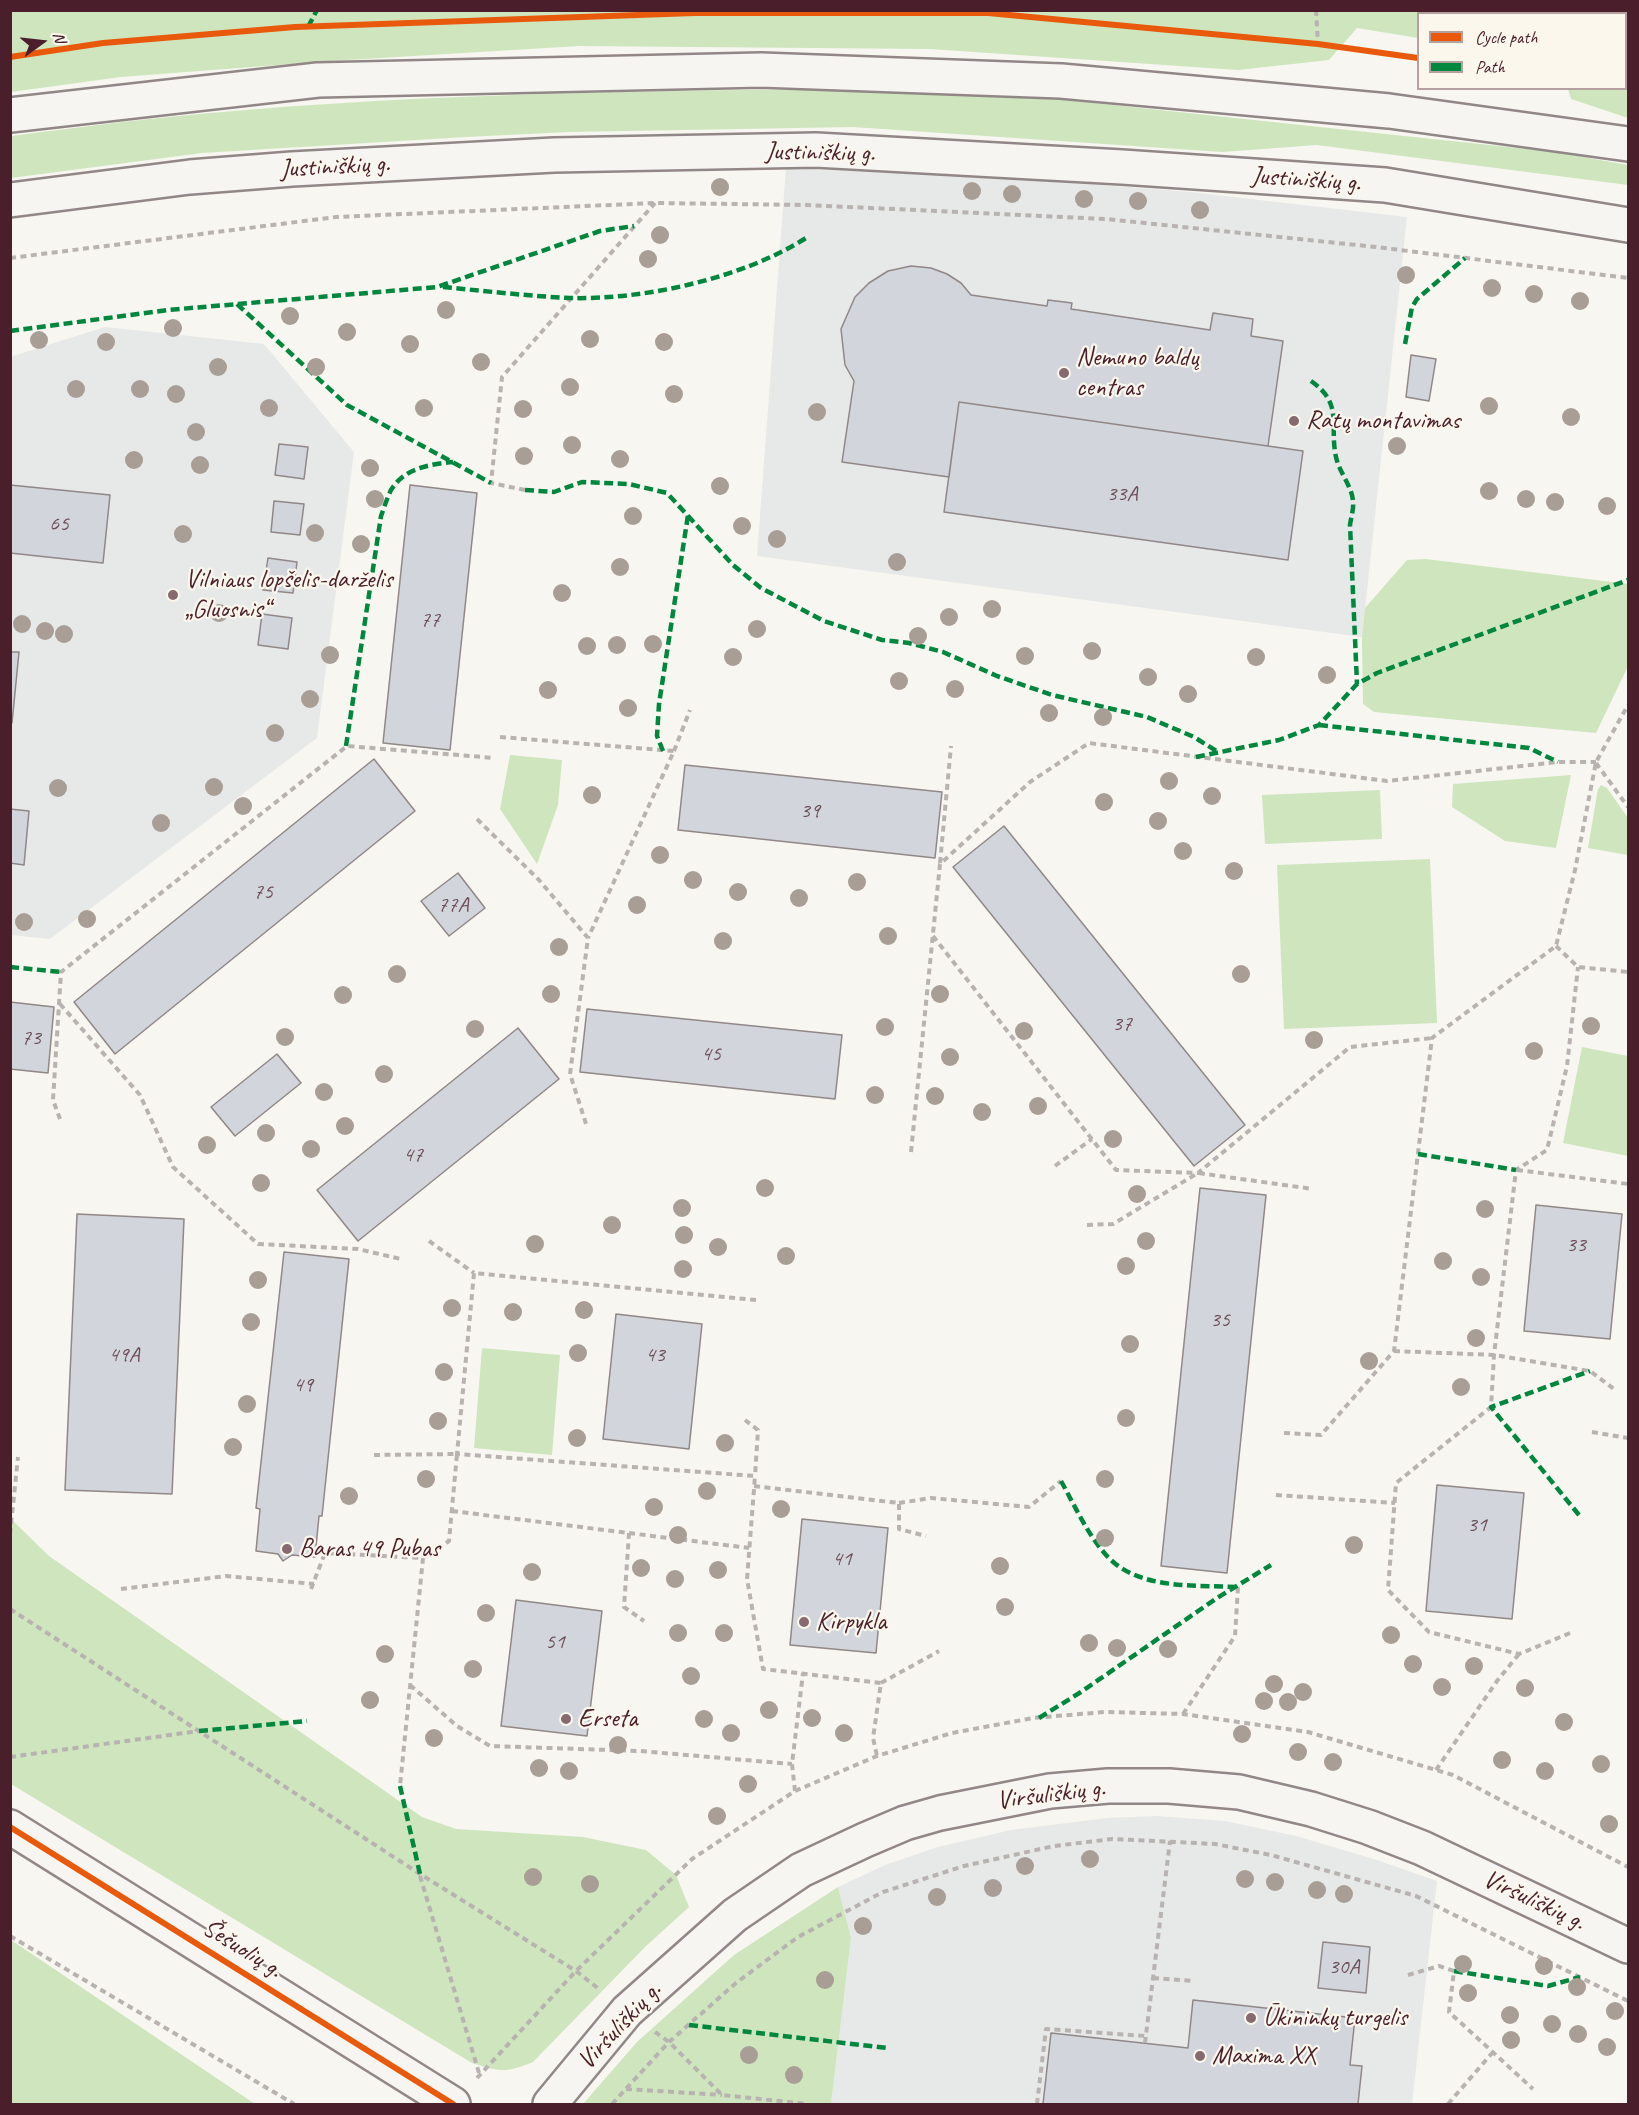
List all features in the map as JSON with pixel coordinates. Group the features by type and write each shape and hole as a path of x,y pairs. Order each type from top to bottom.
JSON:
{"main road":[{"path":"10,115 318,80 761,70 1061,81 1389,111 1629,144"},
{"name":"Justiniškių g.","path":"10,200 190,177 292,169 554,155 816,150 1111,166 1385,185 1629,225"},
{"name":"Viršuliškių g.","path":"550,2104 627,2012 735,1915 801,1870 905,1823 975,1805 1050,1791 1108,1786 1169,1786 1239,1792 1334,1816 1422,1848 1629,1946"},
{"name":"Šešuolių g.","path":"10,1827 453,2104"}],"path":[{"path":"1316,10 1318,44"},
{"path":"525,490 491,483 502,376 655,203"},
{"path":"10,258 336,217 655,203 807,205 1106,219 1376,247 1629,278"},
{"path":"1087,1225 1113,1224 1198,1173 1350,1047 1432,1038 1556,946 1575,870 1596,762 1629,705"},
{"path":"587,1127 570,1074 588,938 674,751 690,710"},
{"path":"500,737 674,751"},
{"path":"940,864 1030,782 1089,743 1387,781 1558,762 1596,762"},
{"path":"60,1119 53,1100 61,972 347,746 495,758"},
{"path":"911,1152 951,746"},
{"path":"1596,762 1629,807"},
{"path":"477,819 539,880 588,938"},
{"path":"933,936 1116,1170 1198,1173 1313,1189"},
{"path":"1556,946 1578,967 1629,972"},
{"path":"1516,1170 1547,1150 1567,1066 1578,967"},
{"path":"60,1004 140,1095 173,1167 258,1244 358,1249 401,1259"},
{"path":"1284,1432 1321,1435 1394,1351 1432,1038"},
{"path":"1055,1166 1092,1139"},
{"path":"1516,1170 1629,1184"},
{"path":"1516,1170 1494,1354 1491,1407 1396,1483 1388,1590 1429,1632 1519,1654"},
{"path":"429,1241 474,1274 756,1300"},
{"path":"311,1589 325,1553 423,1558 448,1541 474,1274"},
{"path":"1394,1351 1494,1354 1590,1371 1614,1389"},
{"path":"745,1420 758,1430 747,1579 763,1669 880,1683 939,1651"},
{"path":"1592,1432 1629,1438"},
{"path":"374,1455 457,1454 755,1476"},
{"path":"10,1534 18,1457"},
{"path":"754,1486 899,1503 931,1498 1029,1507 1061,1481"},
{"path":"1276,1495 1395,1503"},
{"path":"899,1503 899,1529 926,1536"},
{"path":"452,1510 749,1548"},
{"path":"629,1533 624,1607 644,1621"},
{"path":"400,1786 423,1558"},
{"path":"121,1589 226,1576 314,1584"},
{"path":"1183,1714 1236,1636 1238,1587"},
{"path":"10,1609 420,1874 576,1971 669,2042 722,2095"},
{"path":"1436,1770 1497,1681 1519,1654 1570,1633"},
{"path":"795,1791 792,1764 803,1673"},
{"path":"877,1756 873,1738 880,1683"},
{"path":"410,1685 457,1726 490,1746 640,1751 792,1764"},
{"path":"10,1757 199,1731"},
{"path":"612,2104 669,2042 736,1983 798,1937 883,1892 964,1866 1054,1846 1112,1839 1215,1844 1271,1856 1416,1896 1629,2001"},
{"path":"1145,2043 1170,1841"},
{"path":"420,1874 479,2073"},
{"path":"10,1936 294,2104"},
{"path":"1408,1975 1439,1966 1454,1971 1449,2012 1533,2090"},
{"path":"1153,1978 1194,1981"},
{"path":"1037,2104 1046,2029 1146,2036"},
{"path":"1448,2104 1493,2052"},
{"path":"626,2089 722,2095 808,2104"}],"shaded area":[{"path":"786,168 1029,179 1190,192 1407,217 1362,637 757,556"},
{"name":"Vilniaus lopšelis-darželis „Gluosnis“","path":"105,327 264,344 354,452 317,738 50,939 11,935 10,357"},
{"path":"1157,1816 1225,1821 1296,1836 1437,1881 1412,2104 831,2104 851,1938 838,1887 885,1865 938,1847 1011,1830 1107,1818"}],"green space":[{"path":"10,11 1628,11 1628,118 1571,99 1568,90 1627,90 1627,12 1417,12 1417,38 1357,28 1329,60 1238,70 930,49 579,46 121,77 11,92"},
{"path":"852,89 1056,99 1555,152 1628,165 1628,185 1317,145 1222,152 853,127 569,132 466,137 202,153 11,178 11,136 140,120 332,104 505,95"},
{"path":"1426,559 1628,584 1628,666 1596,733 1374,712 1363,704 1362,637 1365,608 1407,560"},
{"path":"510,755 562,760 558,805 537,864 500,809"},
{"path":"1571,775 1556,848 1505,841 1452,807 1453,784"},
{"path":"1601,785 1607,788 1628,818 1628,855 1588,848 1598,789"},
{"path":"1380,790 1382,839 1265,844 1262,795"},
{"path":"1430,859 1437,1023 1284,1029 1277,865"},
{"path":"1582,1047 1628,1056 1628,1156 1563,1143"},
{"path":"482,1348 560,1355 552,1455 474,1448"},
{"path":"10,1518 49,1556 422,1817 456,1829 583,1837 646,1850 676,1875 689,1907 645,1947 533,2062 509,2070 472,2063 11,1784"},
{"path":"838,1887 851,1938 831,2104 583,2104 637,2042 734,1955"},
{"path":"11,1940 255,2104 11,2104"}],"building":[{"name":"Nemuno baldų centras","path":"911,266 931,268 947,274 961,283 971,295 1047,306 1048,300 1072,303 1071,309 1210,330 1213,313 1253,319 1251,336 1283,341 1268,446 959,402 949,477 842,462 854,381 845,365 841,329 855,297 869,283 888,271"},
{"path":"1411,355 1436,359 1429,401 1406,397"},
{"path":"959,402 1303,451 1288,560 944,512"},
{"path":"279,444 308,447 304,479 275,475"},
{"path":"10,485 110,495 103,563 10,553"},
{"path":"410,485 477,493 450,750 383,743"},
{"path":"274,501 304,504 300,535 271,532"},
{"path":"268,558 297,562 293,593 263,590"},
{"path":"262,614 292,618 288,649 258,645"},
{"path":"10,652 19,652 12,723 10,723"},
{"path":"374,759 415,811 115,1054 74,1002"},
{"path":"685,765 942,792 935,858 678,830"},
{"path":"10,809 29,811 24,865 10,863"},
{"path":"1004,826 1245,1125 1194,1166 953,867"},
{"path":"458,873 485,908 449,936 421,901"},
{"path":"10,1002 54,1007 48,1073 10,1069"},
{"path":"587,1009 842,1035 835,1099 580,1072"},
{"path":"518,1028 559,1079 358,1241 317,1190"},
{"path":"277,1054 301,1083 235,1136 211,1107"},
{"path":"1200,1188 1266,1195 1227,1573 1161,1566"},
{"path":"1536,1205 1622,1214 1610,1339 1524,1331"},
{"path":"77,1214 184,1219 172,1494 65,1490"},
{"path":"284,1252 349,1259 322,1516 319,1516 315,1557 292,1555 283,1561 278,1554 256,1551 260,1509 256,1508"},
{"path":"616,1314 702,1324 689,1449 603,1439"},
{"path":"1437,1485 1524,1493 1512,1619 1426,1611"},
{"path":"802,1519 888,1528 876,1653 790,1645"},
{"path":"516,1600 602,1611 587,1736 501,1726"},
{"path":"1323,1942 1370,1947 1366,1993 1318,1988"},
{"name":"Maxima XX","path":"1193,2000 1355,2018 1350,2065 1362,2066 1358,2104 1043,2104 1051,2033 1188,2048"}],"marked path":[{"path":"308,27 317,10"},
{"path":"10,331 168,310 437,287 600,231 634,226"},
{"path":"443,287 570,298 630,295 692,284 723,275 753,265 806,238"},
{"path":"1405,344 1412,307 1417,299 1465,258"},
{"path":"237,304 347,405 491,483"},
{"path":"1311,381 1328,398 1332,407 1336,457 1353,501 1350,525 1357,684"},
{"path":"346,746 381,516 387,500 396,483 411,472 427,466 453,462"},
{"path":"525,490 554,492 582,482 629,484 667,493 733,565 761,588 824,621 882,640 909,643 943,652 997,676 1052,695 1147,717 1194,737 1218,752"},
{"path":"663,751 657,736 659,704 688,515"},
{"path":"1196,757 1279,740 1319,725 1357,684 1377,673 1628,580"},
{"path":"1319,725 1529,748 1558,762"},
{"path":"10,967 61,972"},
{"path":"1418,1154 1516,1170"},
{"path":"1579,1515 1491,1407 1590,1371"},
{"path":"1061,1481 1093,1539 1120,1567 1134,1575 1168,1583 1238,1587"},
{"path":"1039,1718 1081,1692 1217,1598 1271,1565"},
{"path":"199,1731 307,1721"},
{"path":"400,1786 420,1874"},
{"path":"1454,1971 1548,1986 1580,1977"},
{"path":"689,2025 887,2048"}],"cycle path":[{"path":"10,57 103,43 295,27 695,13 988,13 1318,44 1417,58"},
{"path":"10,1827 453,2104"}],"place":[{"name":"Nemuno baldų centras","path":"1064,373"},
{"name":"Ratų montavimas","path":"1294,421"},
{"name":"Vilniaus lopšelis-darželis „Gluosnis“","path":"173,595"},
{"name":"Baras 49 Pubas","path":"287,1549"},
{"name":"Kirpykla","path":"804,1622"},
{"name":"Erseta","path":"566,1719"},
{"name":"Ūkininkų turgelis","path":"1251,2018"},
{"name":"Maxima XX","path":"1200,2056"}]}
